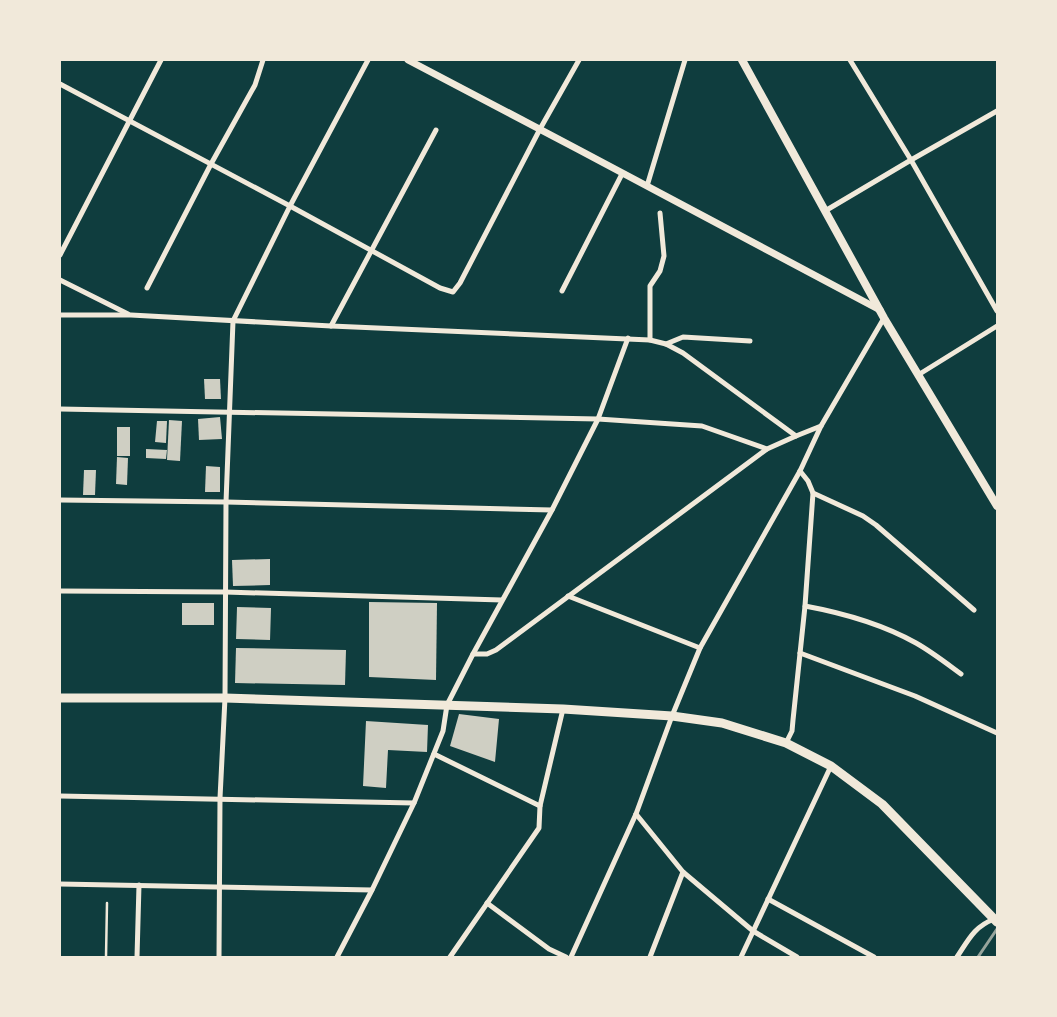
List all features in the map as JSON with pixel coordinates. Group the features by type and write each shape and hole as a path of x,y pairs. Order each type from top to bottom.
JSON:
{"main road":[{"path":"745,61 884,318 997,506"},
{"path":"60,698 225,698 447,705 672,716 722,723 786,743 831,766 882,804 996,919"}],"street":[{"path":"60,255 161,60"},
{"path":"147,288 211,164 255,85 263,60"},
{"path":"219,957 220,798 225,698 224,592 233,321 290,206 368,60"},
{"path":"408,60 880,310"},
{"path":"60,84 440,288 453,292 460,284 540,129 579,60"},
{"path":"647,186 685,60"},
{"path":"850,60 911,160 997,311"},
{"path":"825,212 911,160 996,113"},
{"path":"331,326 436,130"},
{"path":"562,291 622,174"},
{"path":"650,340 650,286 660,271 664,256 660,213"},
{"path":"60,280 131,316"},
{"path":"60,315 131,316 650,340 666,344 683,353 796,436"},
{"path":"570,957 636,814 672,716 700,648 800,471 821,426 884,318"},
{"path":"918,375 997,326"},
{"path":"666,344 683,337 750,341"},
{"path":"337,957 414,803 446,720 447,705 552,510 598,419 628,338"},
{"path":"60,409 598,419 702,426 767,450"},
{"path":"473,654 487,654 496,650 767,450 821,426"},
{"path":"786,743 792,731 805,606 813,493 808,481 800,471"},
{"path":"813,493 844,506 870,521 974,610"},
{"path":"60,500 552,510"},
{"path":"60,591 224,592 502,600"},
{"path":"568,596 700,648"},
{"path":"805,606 845,615 915,642 961,674"},
{"path":"800,653 915,696 997,733"},
{"path":"450,957 539,828 540,806 563,710"},
{"path":"434,754 540,806"},
{"path":"741,957 831,766"},
{"path":"60,796 414,803"},
{"path":"636,814 683,872 753,931 797,957"},
{"path":"650,957 683,872"},
{"path":"60,884 372,890"},
{"path":"137,957 139,885"},
{"path":"768,900 874,957"},
{"path":"487,902 549,949 566,957"},
{"path":"957,957 982,924 996,919"}],"lane":[{"path":"106,957 107,903"}],"building":[{"path":"204,379 220,379 221,399 205,399"},
{"path":"220,417 222,439 199,440 198,419"},
{"path":"169,420 182,421 180,461 167,460"},
{"path":"157,421 167,421 166,443 155,442"},
{"path":"117,427 130,427 130,456 117,456"},
{"path":"146,449 167,450 166,459 146,458"},
{"path":"117,457 128,458 127,485 116,484"},
{"path":"206,466 220,467 220,492 205,492"},
{"path":"84,470 96,470 95,495 83,495"},
{"path":"270,559 270,585 233,586 232,560"},
{"path":"369,602 437,603 436,680 369,677"},
{"path":"182,603 214,603 214,625 182,625"},
{"path":"237,607 271,608 270,640 236,639"},
{"path":"236,648 346,650 345,685 235,683"},
{"path":"459,714 499,719 495,762 450,746"},
{"path":"366,721 428,725 427,752 388,750 386,788 363,786"}],"railway":[{"path":"978,957 997,929"}]}
